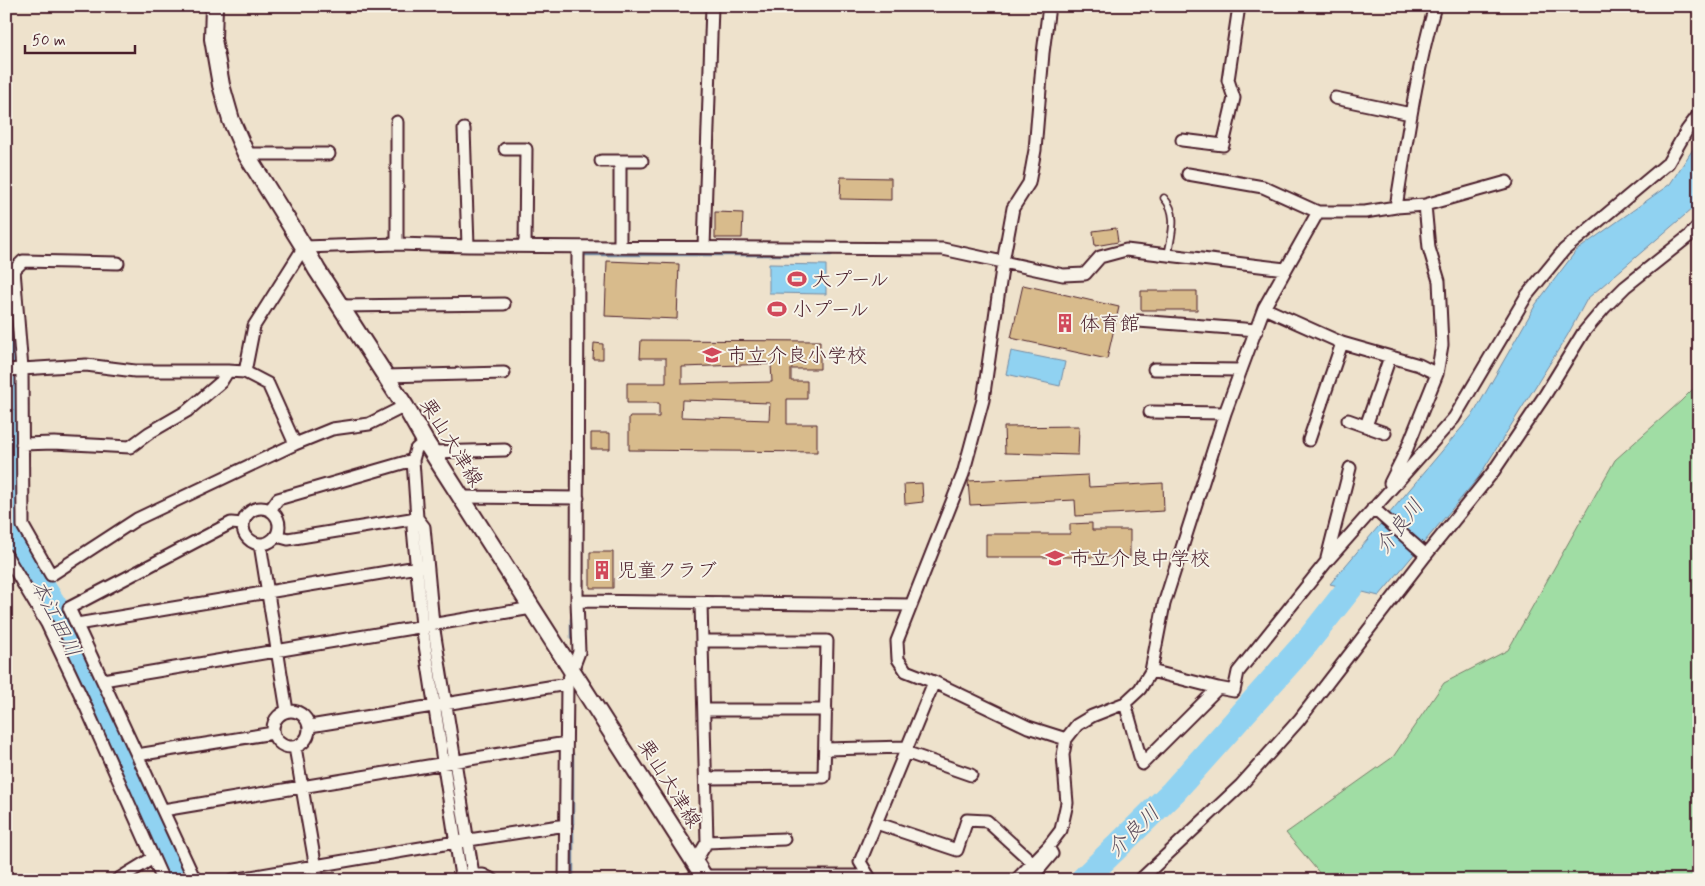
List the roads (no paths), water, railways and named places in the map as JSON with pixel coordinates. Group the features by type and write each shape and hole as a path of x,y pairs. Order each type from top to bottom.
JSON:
{"main road":[{"name":"栗山大津線","path":"214,6 214,39 221,85 231,120 246,154 317,270 532,608 570,676 702,873"}],"street":[{"path":"704,247 712,6"},
{"path":"1049,6 1043,52 1035,150 1029,183 1013,208 1003,262 983,400 963,474 910,605 898,641 898,658 906,672 934,682 1028,726 1066,739"},
{"path":"1182,140 1223,145 1234,98 1228,80 1239,6"},
{"path":"1396,207 1411,114 1428,30 1435,6"},
{"path":"1335,98 1411,114"},
{"path":"1151,671 1234,691 1238,672 1327,561 1454,418 1527,295 1564,250 1668,162 1699,114"},
{"path":"397,244 398,122"},
{"path":"464,129 468,246"},
{"path":"505,149 526,149 525,246"},
{"path":"246,154 328,154"},
{"path":"602,161 642,161"},
{"path":"620,161 620,247"},
{"path":"1188,174 1263,187 1318,212 1365,212 1425,205 1507,182"},
{"path":"1382,498 1406,451 1437,374 1442,345 1439,281 1429,248 1425,205"},
{"path":"1016,880 1048,847 1060,830 1067,803 1063,756 1066,739 1077,725 1092,716 1125,703 1140,690 1151,671 1164,604 1225,413 1264,308 1318,212"},
{"path":"1140,880 1241,785 1299,720 1422,551 1493,472 1584,333 1626,286 1689,236 1699,225"},
{"path":"245,372 254,326 304,247 397,244 943,249 1063,275 1085,274 1100,257 1126,250 1285,269"},
{"path":"565,880 566,743 570,676 579,652 577,601 578,247"},
{"path":"118,263 23,261 14,270 22,370 23,526 51,575 137,519 295,444 332,429 369,424 405,406"},
{"path":"340,306 504,304"},
{"path":"1264,308 1342,343 1419,365 1437,374"},
{"path":"1138,321 1257,330"},
{"path":"1309,440 1342,343"},
{"path":"1366,426 1390,357"},
{"path":"6,370 86,366 135,371 245,372 268,384 295,444"},
{"path":"1154,369 1241,370"},
{"path":"22,444 54,443 130,447 149,433 187,411 221,382 228,371"},
{"path":"385,376 504,373"},
{"path":"1150,412 1225,413"},
{"path":"1348,420 1385,433"},
{"path":"473,874 462,841 444,764 440,705 428,625 422,566 413,528 417,518 413,460 416,449 428,446 505,450"},
{"path":"270,510 278,499 413,460"},
{"path":"1327,561 1350,468"},
{"path":"461,497 578,498"},
{"path":"264,508 270,510 278,520 279,526 276,536 271,541 260,544 254,542 246,535 243,524 252,510 264,508"},
{"path":"1373,508 1422,551"},
{"path":"276,536 288,539 417,518"},
{"path":"195,880 69,608 231,522 243,524"},
{"path":"260,544 287,711"},
{"path":"6,555 47,624 163,880"},
{"path":"77,624 422,566"},
{"path":"577,601 910,605"},
{"path":"701,603 707,842 702,873"},
{"path":"103,680 532,608"},
{"path":"702,641 827,641 824,777 706,778"},
{"path":"310,726 440,705 570,676"},
{"path":"869,878 860,862 934,682"},
{"path":"1125,703 1142,764 1218,688"},
{"path":"440,705 456,762 462,841 458,878 473,874 483,875 493,880"},
{"path":"704,710 826,710"},
{"path":"287,711 297,711 302,714 310,726 310,732 305,742 295,747 279,743 273,733 274,722 277,717 287,711"},
{"path":"138,755 273,733"},
{"path":"163,810 566,743"},
{"path":"295,747 318,880"},
{"path":"825,749 906,750 971,775"},
{"path":"876,823 957,850 966,820 987,821 1033,863"},
{"path":"233,880 566,825"},
{"path":"707,842 784,839"},
{"path":"1030,880 1052,854 1048,847"},
{"path":"117,880 153,858"},
{"path":"686,880 702,873 869,878"}],"lane":[{"path":"1164,198 1170,205 1174,216 1168,255"}],"water":[{"path":"1699,140 1699,203 1587,299 1567,336 1478,478 1379,596 1330,584 1474,413 1536,304 1576,251 1670,184"},
{"name":"大プール","path":"769,264 826,265 826,294 769,293"},
{"path":"1011,351 1065,362 1060,386 1006,374"}],"waterway":[{"path":"580,254 831,254"},
{"name":"本江田川","path":"6,308 9,347 12,515 27,563 55,607 93,698 156,825 180,880"},
{"name":"介良川","path":"1083,880 1173,792 1307,642 1371,561"},
{"path":"572,619 572,638"},
{"path":"572,754 572,880"}],"place":[{"name":"大プール","path":"797,279"},
{"name":"小プール","path":"777,309"},
{"name":"体育館","path":"1065,323"},
{"name":"市立介良小学校","path":"712,355"},
{"name":"市立介良中学校","path":"1055,558"},
{"name":"児童クラブ","path":"602,570"}]}
